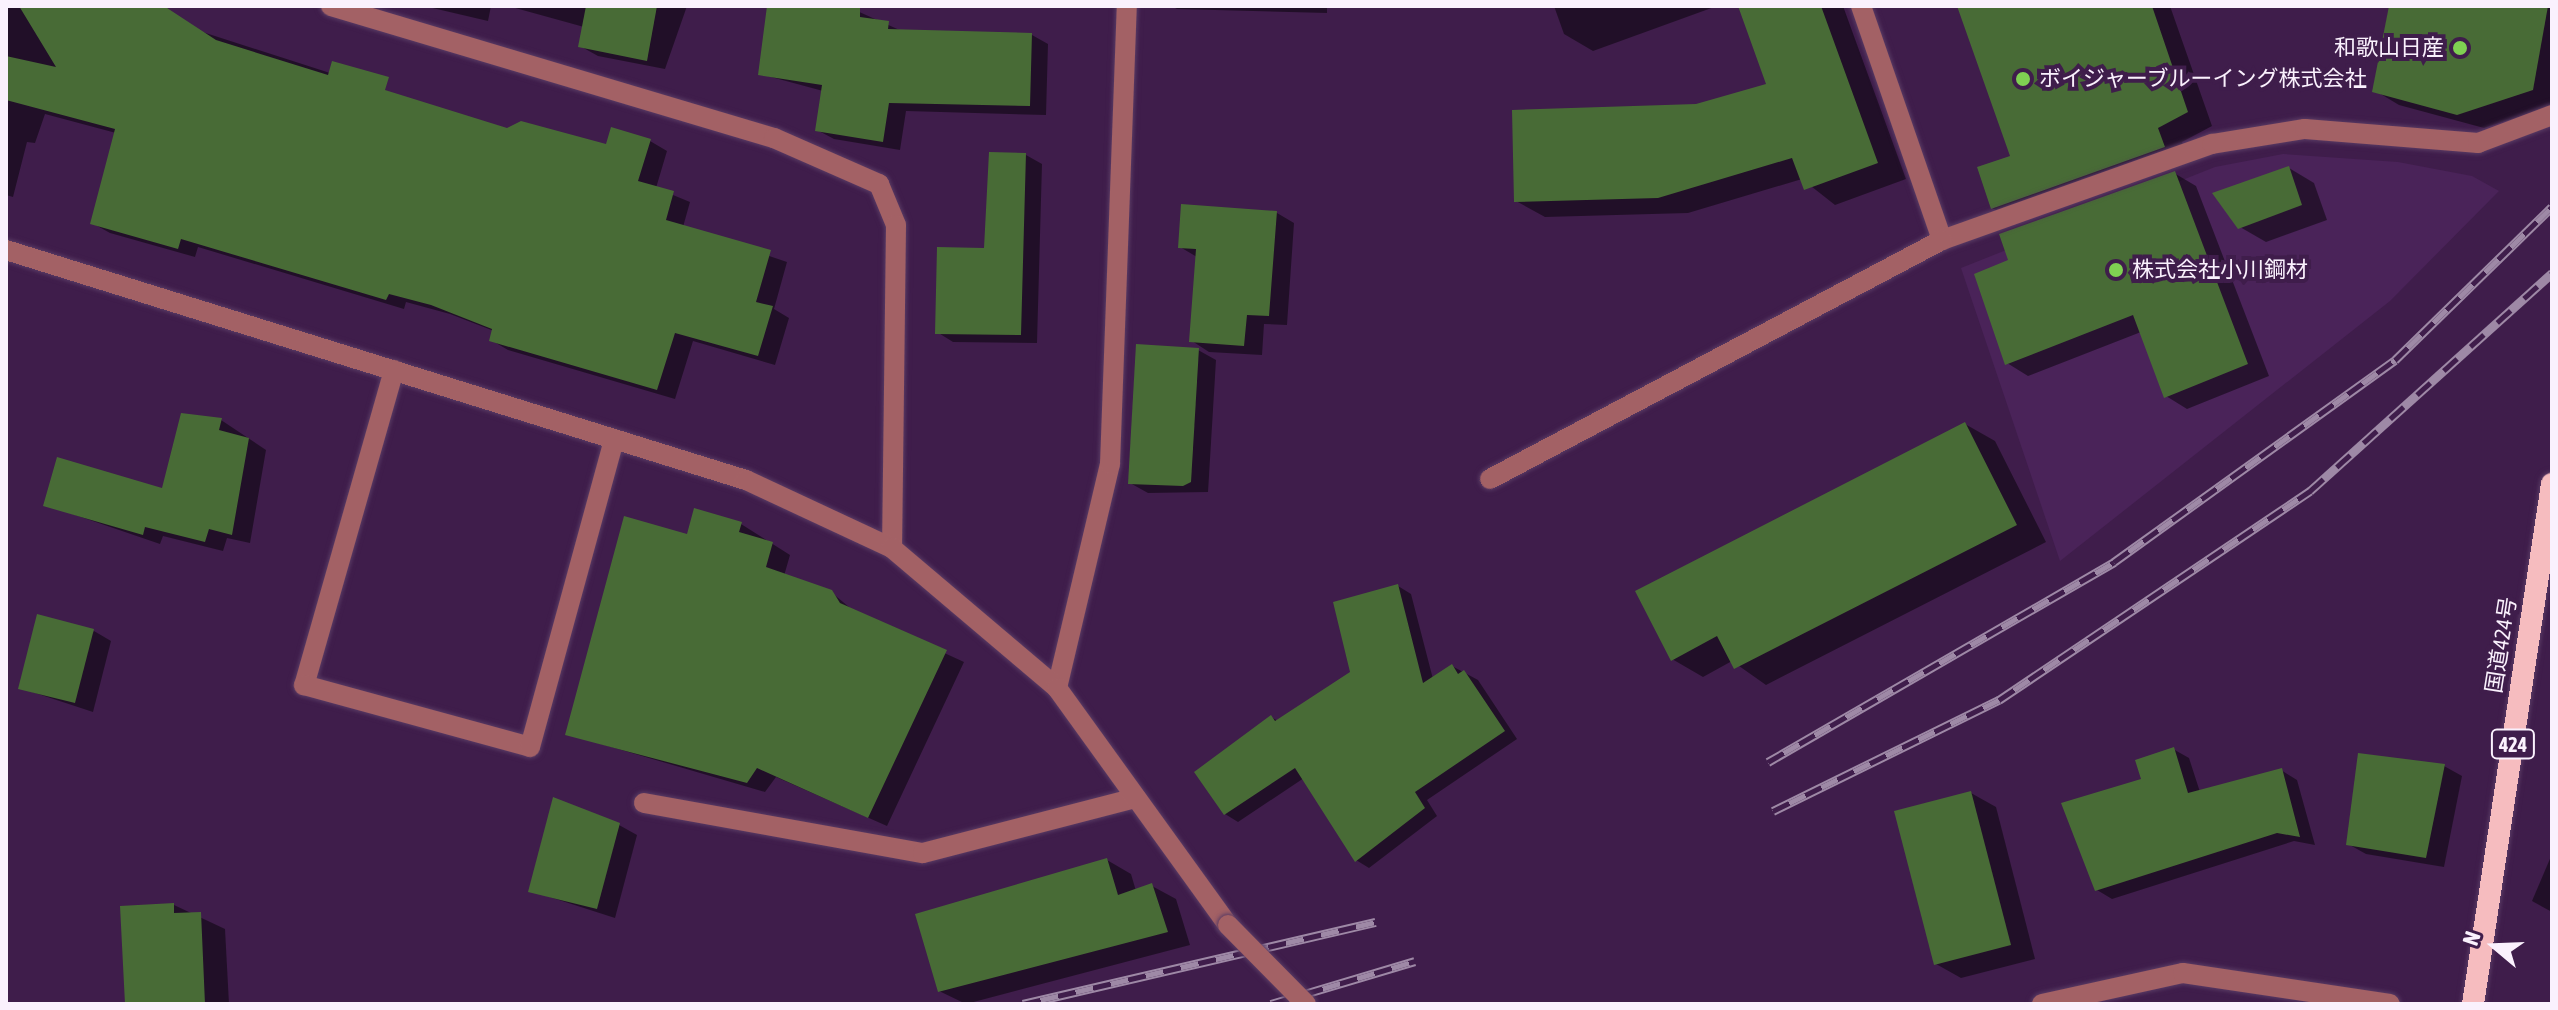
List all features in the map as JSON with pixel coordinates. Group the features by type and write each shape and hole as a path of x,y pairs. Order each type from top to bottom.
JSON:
{"highway":[{"name":"国道424号","path":"2473,1004 2552,484"}],"street":[{"path":"331,6 774,138 879,184 896,225 892,548"},
{"path":"1057,688 1110,464 1127,6"},
{"path":"1861,6 1942,240"},
{"path":"1490,479 1942,240 2212,144 2305,129 2478,143 2552,115"},
{"path":"6,250 746,480 892,548 1057,688 1228,925 1306,1004"},
{"path":"394,370 304,685 530,747 614,439"},
{"path":"644,803 923,853 1136,798"},
{"path":"2042,1004 2183,973 2390,1004"}],"shaded area":[{"path":"2283,154 2398,162 2472,176 2499,191 2390,301 2060,561 1961,268 2215,167"}],"building":[{"path":"19,6 164,6 216,40 328,75 332,61 389,77 385,90 507,128 521,121 606,144 611,127 651,139 638,181 674,191 666,220 771,250 756,302 773,306 758,356 675,333 657,390 489,341 492,329 431,305 389,294 386,300 181,239 178,249 90,224 115,129 6,100 6,56 56,67"},
{"path":"586,6 657,6 647,61 578,47"},
{"path":"767,6 860,6 860,17 889,21 888,29 1032,33 1030,106 889,103 883,142 815,131 822,85 758,75"},
{"path":"1738,6 1821,6 1878,163 1804,190 1792,158 1658,198 1514,202 1512,110 1696,104 1766,84"},
{"path":"1957,6 2152,6 2188,112 2158,128 2165,147 1991,209 1977,167 2010,156"},
{"name":"和歌山日産","path":"2389,6 2548,6 2533,90 2457,115 2372,92"},
{"path":"989,152 1026,153 1021,335 935,334 937,247 984,248"},
{"path":"2289,166 2302,205 2238,229 2212,193"},
{"name":"株式会社小川鋼材","path":"2175,171 2248,364 2164,398 2133,315 2005,365 1974,274 2008,260 1999,234"},
{"path":"1181,204 1277,211 1269,316 1247,315 1244,346 1189,342 1196,249 1178,248"},
{"path":"1136,344 1199,348 1191,482 1183,486 1128,484"},
{"path":"181,413 222,418 219,430 249,438 232,535 209,529 205,542 145,527 143,535 43,506 57,457 162,488"},
{"path":"1965,422 2017,525 1734,669 1717,636 1671,661 1635,591"},
{"path":"694,508 742,522 739,532 773,542 766,567 832,590 840,603 947,650 868,818 757,768 747,783 565,735 624,516 687,534"},
{"path":"1398,584 1423,683 1452,664 1458,674 1464,670 1505,731 1415,792 1425,808 1355,862 1295,768 1224,815 1194,772 1271,715 1275,721 1350,672 1333,602"},
{"path":"37,614 94,629 75,703 18,689"},
{"path":"2174,747 2188,793 2282,768 2300,837 2277,833 2095,891 2061,803 2141,779 2135,760"},
{"path":"2358,753 2445,764 2426,858 2346,845"},
{"path":"1971,791 2011,945 1934,965 1894,811"},
{"path":"553,797 620,823 597,909 528,892"},
{"path":"1107,858 1118,895 1152,883 1168,932 938,992 915,914"},
{"path":"174,903 174,913 201,912 205,1004 125,1004 120,906"}],"railway":[{"path":"1768,762 2114,562 2395,360 2552,207"},
{"path":"1773,811 1999,700 2310,491 2552,273"},
{"path":"1023,1004 1376,922"},
{"path":"1271,1004 1415,961"}],"place":[{"name":"和歌山日産","path":"2460,48"},
{"name":"ボイジャーブルーイング株式会社","path":"2023,79"},
{"name":"株式会社小川鋼材","path":"2116,270"}]}
